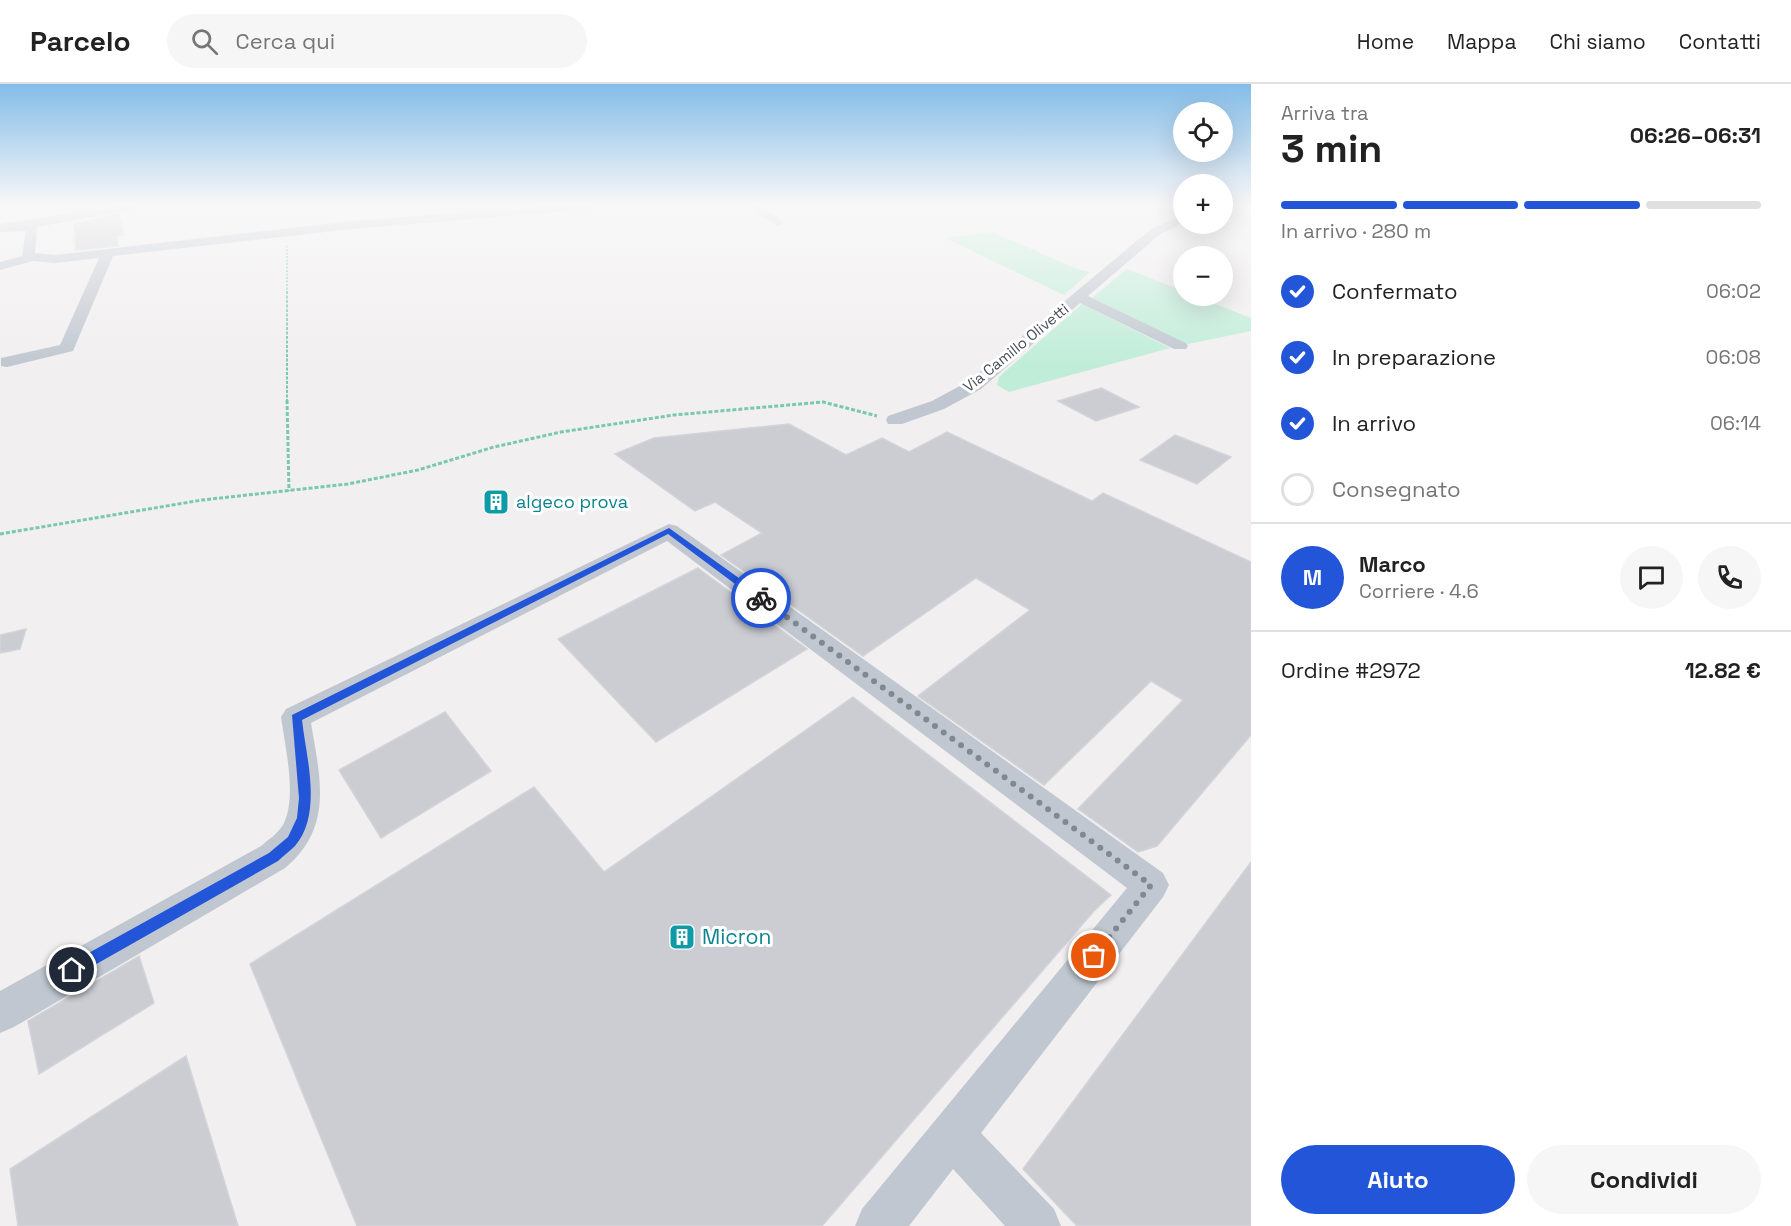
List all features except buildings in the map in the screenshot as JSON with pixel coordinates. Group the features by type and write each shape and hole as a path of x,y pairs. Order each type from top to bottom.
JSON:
{"street":[{"path":"0,267 23,259"},
{"path":"0,267 60,259"},
{"path":"7,362 67,348 105,259"},
{"name":"Via Camillo Olivetti","path":"895,420 938,405 975,385 1123,259"},
{"path":"1078,297 1179,346"},
{"path":"0,1012 273,857 292,840 303,819 305,798 296,717 669,531 1151,885 879,1226"},
{"path":"952,1135 1037,1226"}],"path":[{"path":"287,259 286,363 290,491"},
{"path":"0,534 202,500 348,484 418,470 494,447 561,432 674,416 823,402 895,420"}],"green space":[{"path":"989,259 1055,259 1090,272 1064,295"},
{"path":"1127,269 1173,287 1173,306 1220,306 1251,318 1251,331 1188,344 1092,298"},
{"path":"1082,304 1170,348 1009,392 997,385 999,377"}],"way so far":[{"path":"761,598 1151,885 1094,956"}],"place":[{"name":"algeco prova","path":"496,502"},
{"name":"Micron","path":"682,937"}],"route":[{"path":"72,970 273,857 292,840 303,819 305,798 296,717 669,531 761,598"}]}
